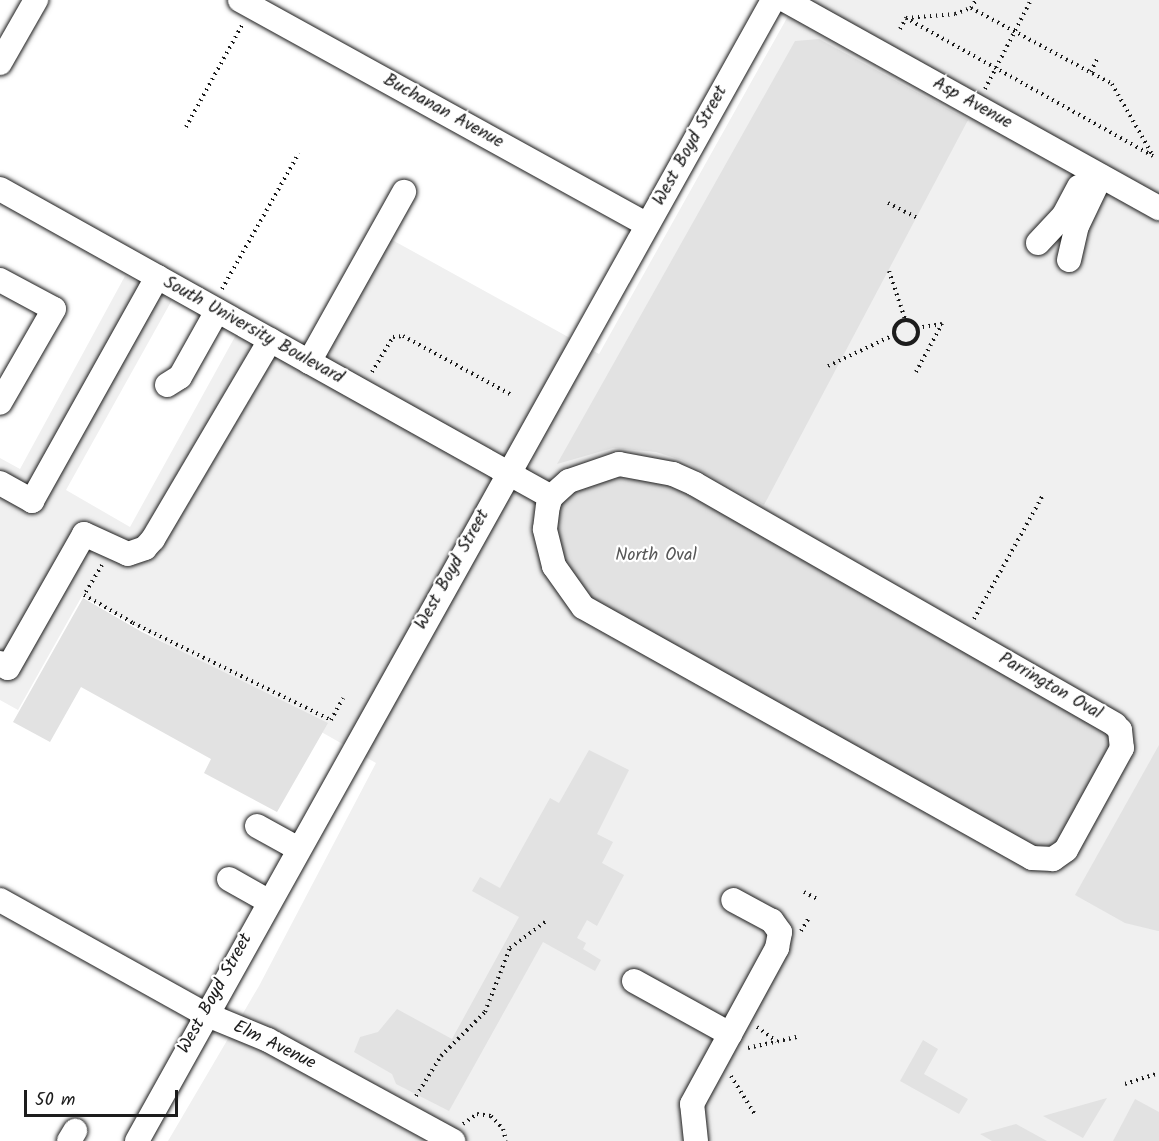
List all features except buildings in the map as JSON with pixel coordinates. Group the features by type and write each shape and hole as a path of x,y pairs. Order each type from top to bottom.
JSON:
{"street":[{"path":"0,63 36,0"},
{"name":"West Boyd Street","path":"136,1141 297,848 773,0"},
{"name":"Asp Avenue","path":"785,0 1159,208"},
{"name":"Buchanan Avenue","path":"256,5 647,225"},
{"path":"1038,243 1079,201 1095,172"},
{"name":"South University Boulevard","path":"0,189 507,473"},
{"path":"309,362 404,192"},
{"path":"1069,260 1079,201"},
{"path":"0,483 32,501 158,278"},
{"path":"0,280 54,309 0,403"},
{"path":"0,663 8,668 84,534 111,549 128,554 149,543 220,420 226,397 265,337"},
{"name":"Parrington Oval","path":"641,465 673,474 1106,718 1120,730 1122,748 1066,850 1053,859 1032,858 596,617 563,583 554,566 545,529 551,497 568,481 603,466 641,465"},
{"path":"507,473 551,497"},
{"path":"257,826 297,848"},
{"path":"229,879 268,901"},
{"name":"Elm Avenue","path":"0,900 205,1014 268,1040 453,1141"},
{"path":"696,1141 692,1104 777,948 780,932 772,921 733,900"},
{"path":"634,981 730,1034"}],"path":[{"path":"906,18 955,15 971,8 976,0"},
{"path":"977,106 1031,0"},
{"path":"186,127 256,5"},
{"path":"906,18 1153,156 1112,84 971,8"},
{"path":"900,28 906,18"},
{"path":"1091,72 1097,59"},
{"path":"211,307 299,153"},
{"path":"888,203 917,218"},
{"path":"889,271 904,319 918,328 942,324 916,372"},
{"path":"904,319 895,326 894,335 900,343 910,343 916,339 918,328"},
{"path":"828,366 894,335"},
{"path":"367,380 393,337 403,336 510,394"},
{"path":"972,622 1042,497"},
{"path":"111,549 84,595 331,720 343,698"},
{"path":"804,892 819,900"},
{"path":"405,1115 441,1056 485,1012 510,948 545,922"},
{"path":"726,1067 754,1113"},
{"path":"1125,1084 1159,1073"},
{"path":"466,1119 481,1113 491,1116 503,1129 506,1141"}],"shaded area":[{"path":"797,0 1159,0 1159,1141 168,1141 259,986 376,763 82,596 18,710 0,700 0,458 20,469 125,276 172,300 66,490 130,527 237,333 308,374 385,236 599,354"}],"green space":[{"path":"819,39 968,120 764,505 681,460 656,452 613,448 557,464 795,41"},
{"name":"North Oval","path":"641,465 1120,730 1053,859 596,617 554,566 560,487"},
{"path":"83,598 142,632 328,723 277,812 204,773 211,759 81,687 50,742 13,722"},
{"path":"1159,745 1158,931 1125,923 1075,895"},
{"path":"589,750 629,770 597,834 613,842 602,863 624,875 597,926 587,920 577,938 586,943 583,949 601,960 595,971 543,942 449,1111 396,1084 392,1074 354,1052 360,1037 378,1032 397,1009 452,1039 519,917 472,891 480,877 500,888 550,798 559,803"},
{"path":"923,1040 938,1049 924,1074 968,1099 959,1114 900,1081"},
{"path":"1107,1098 1083,1138 1043,1116"},
{"path":"1135,1099 1159,1112 1159,1141 1113,1141"},
{"path":"1016,1124 1047,1141 992,1141 980,1134"}]}
